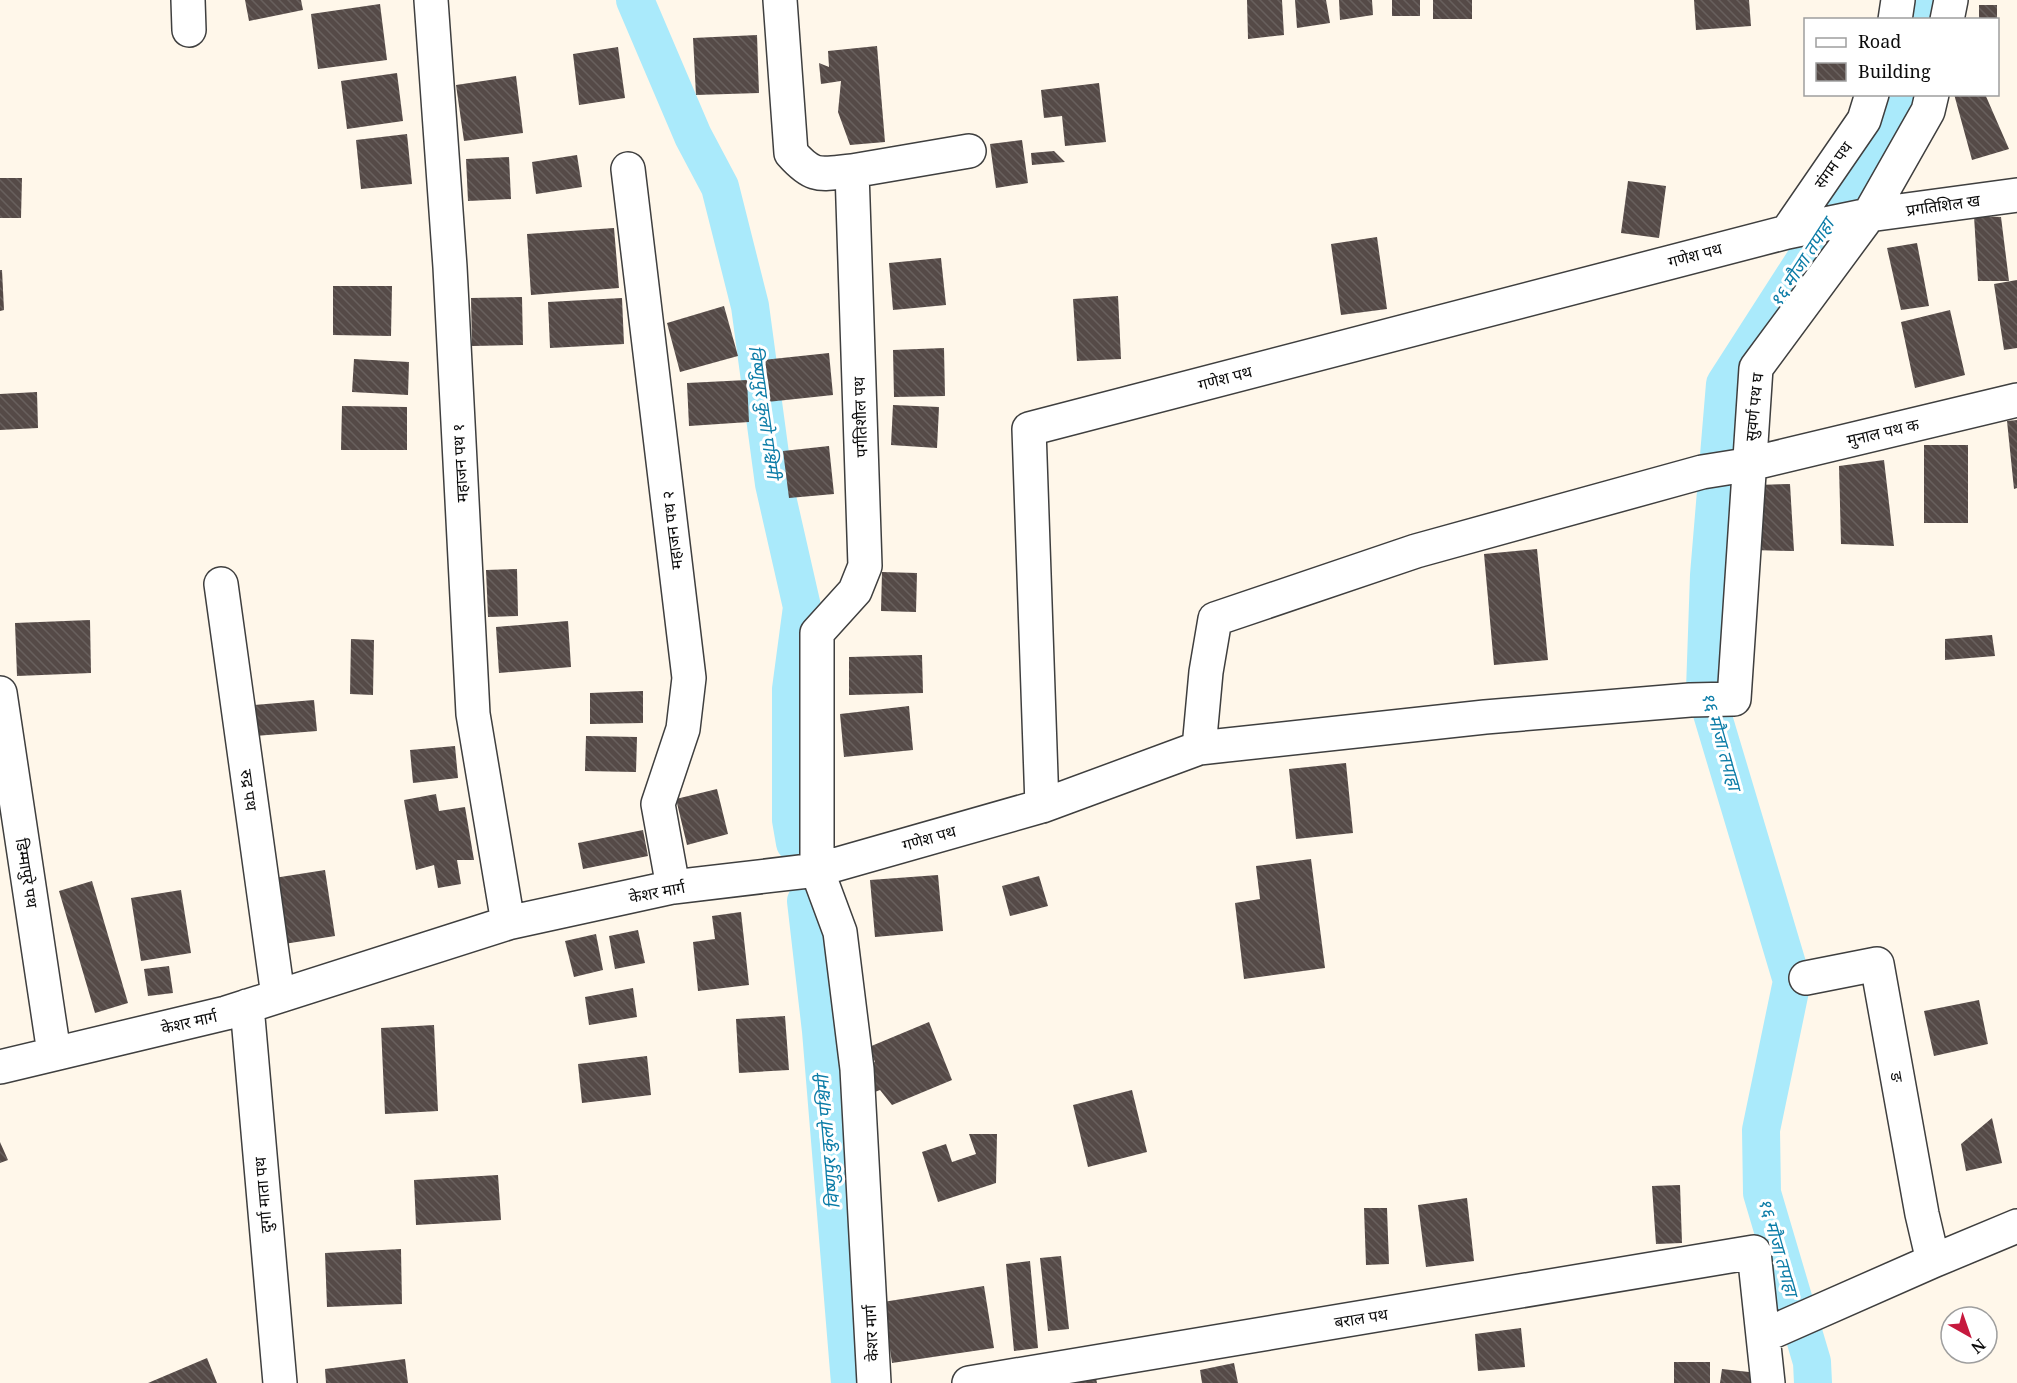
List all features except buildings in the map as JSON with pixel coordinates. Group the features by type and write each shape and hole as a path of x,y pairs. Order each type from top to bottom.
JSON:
{"street":[{"name":"महाजन पथ १","path":"431,0 450,267 473,714 508,923"},
{"path":"780,0 791,153 804,168 816,173 852,171 969,151"},
{"path":"1895,18 1898,0"},
{"path":"1947,18 1951,0"},
{"name":"संगम पथ","path":"1787,232 1864,120 1871,96"},
{"name":"सुवर्ण पथ घ","path":"1734,699 1747,465 1756,368 1869,215 1928,111 1932,96"},
{"name":"महाजन पथ २","path":"628,169 689,678 683,729 658,804 673,887"},
{"name":"पर्गतिशील पथ","path":"817,870 817,633 855,591 865,566 852,171"},
{"name":"प्रगतिशिल ख","path":"1787,232 1869,215 2017,195"},
{"name":"गणेश पथ","path":"1042,806 1029,429 1787,232"},
{"name":"मुनाल पथ क","path":"1199,748 1206,672 1215,619 1416,551 1702,472 1747,465 2017,400"},
{"name":"रुद्र पथ","path":"221,584 278,996"},
{"name":"डिम्मापुरे पथ","path":"0,693 54,1053"},
{"name":"गणेश पथ","path":"817,870 1042,806 1199,748 1485,717 1690,700 1734,699"},
{"name":"केशर मार्ग","path":"0,1067 226,1013 508,923 673,887 817,870 840,932 857,1070 874,1383"},
{"name":"ङ","path":"1806,978 1877,964 1922,1214 1933,1261"},
{"name":"दुर्गा माता पथ","path":"247,1006 280,1383"},
{"path":"1768,1383 1763,1336 2017,1226"},
{"name":"बराल पथ","path":"969,1383 1754,1252 1763,1336"}],"waterway":[{"name":"विष्णुपुर कुलो पश्चिमी","path":"635,0 693,136 720,187 750,306 774,484 802,607 791,689 791,820 795,843"},
{"name":"१६ मौजा तपाहा","path":"1918,18 1923,0"},
{"name":"१६ मौजा तपाहा","path":"1813,1383 1812,1362 1762,1193 1761,1130 1792,981 1705,690 1709,575 1725,384 1889,129 1897,96"},
{"name":"विष्णुपुर कुलो पश्चिमी","path":"806,901 821,1031 850,1383"}]}
